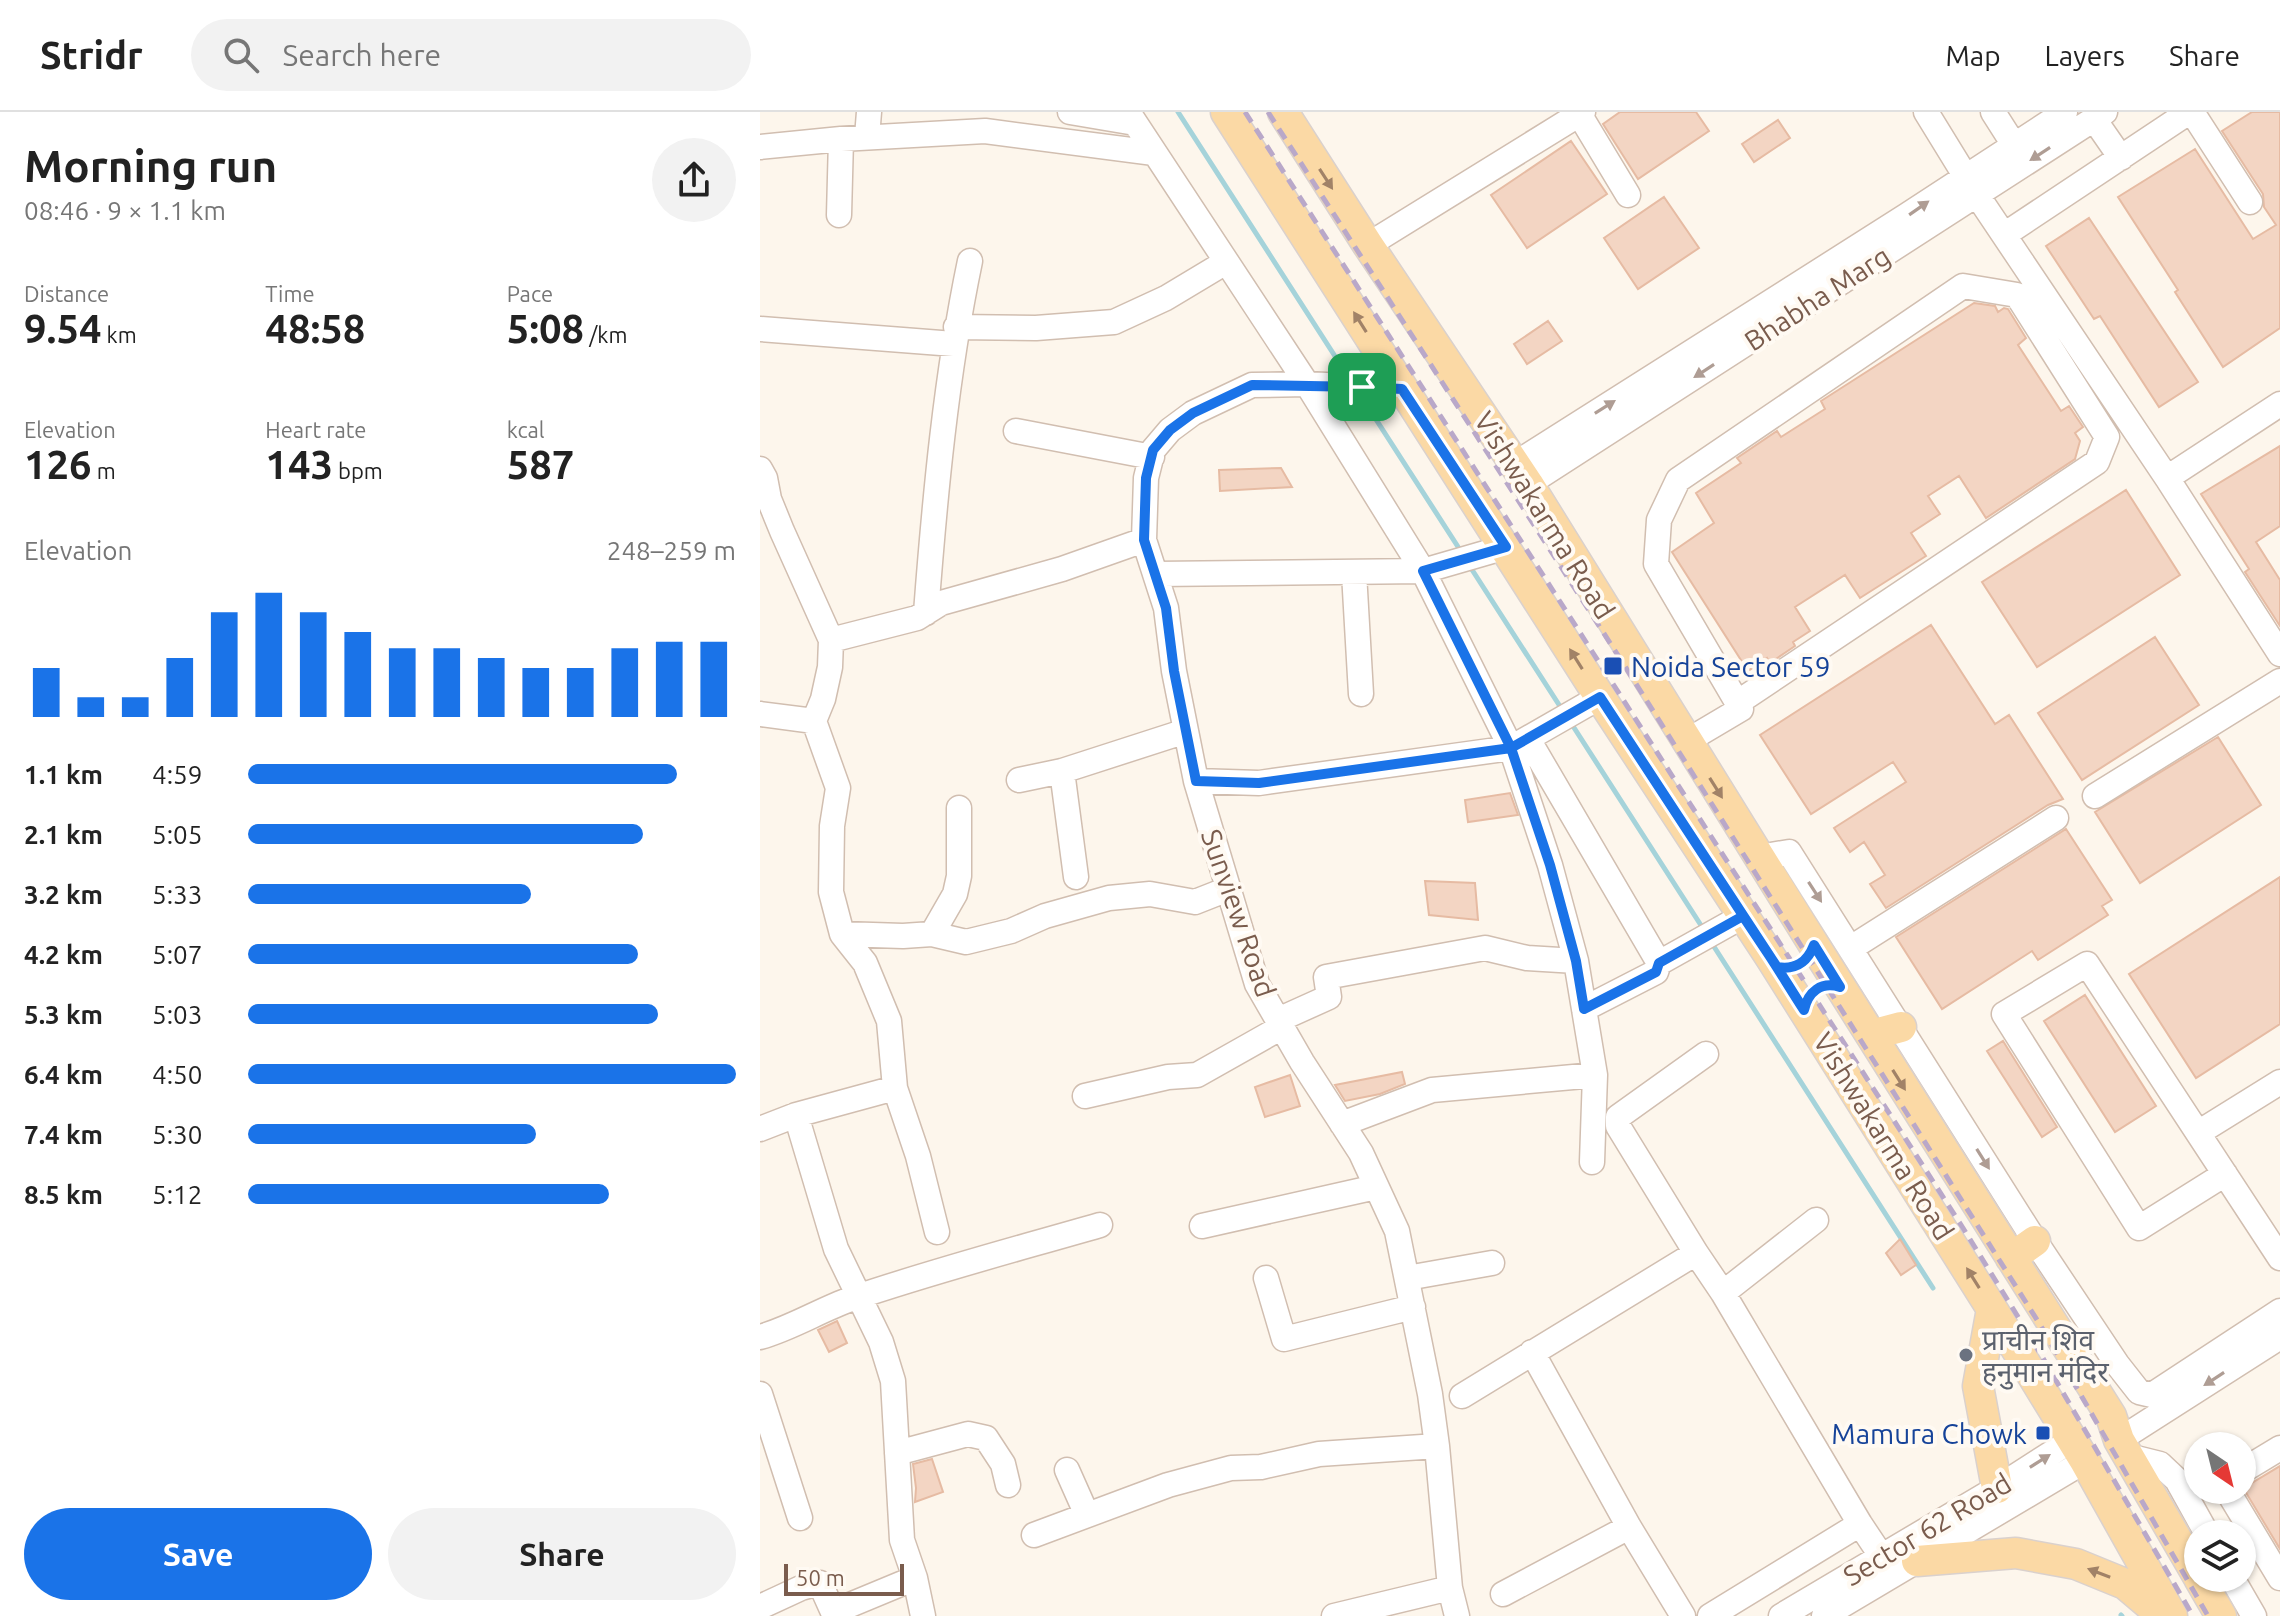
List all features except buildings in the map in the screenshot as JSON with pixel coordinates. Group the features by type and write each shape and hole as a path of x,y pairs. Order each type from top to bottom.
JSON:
{"main road":[{"path":"1203,112 1244,140"},
{"name":"Vishwakarma Road","path":"1226,112 1600,697 1777,967 1992,1309 2172,1616"},
{"name":"Vishwakarma Road","path":"1283,112 1521,474 1871,1035 2023,1250 2111,1416 2124,1448 2184,1553"},
{"path":"1777,967 1788,969 1802,964 1814,945"},
{"path":"1804,1010 1807,998 1815,989 1829,983 1840,987"},
{"path":"1871,1035 1901,1027"},
{"path":"1992,1309 1978,1386 1997,1488"},
{"path":"1917,1561 2016,1553 2076,1564 2125,1584 2163,1616"},
{"name":"Vishwakarma Road","path":"2207,1592 2221,1616"}],"street":[{"path":"867,137 869,112"},
{"path":"1070,112 1131,118 1307,384 1423,571 1520,744 1659,963"},
{"path":"1926,112 2280,654"},
{"path":"1993,112 2014,145"},
{"name":"Bhabha Marg","path":"1972,185 2014,145 2065,112"},
{"path":"2004,235 2190,112 2250,202"},
{"path":"1368,245 1580,113 1628,195"},
{"path":"2100,116 2121,158"},
{"name":"Bhabha Marg","path":"1521,474 1893,225 2100,116"},
{"path":"760,147 867,137 928,123 1154,153"},
{"path":"839,215 841,139"},
{"path":"926,613 955,335 970,261"},
{"path":"760,329 955,335 1114,322 1166,298 1226,262"},
{"path":"1687,741 1741,709 1737,703 1656,564 1659,520 1678,480 1963,286 2017,295 2107,437 2097,462 1737,703"},
{"name":"Sunview Road","path":"1402,389 1307,384 1252,385 1193,413 1170,430 1153,450 1146,478 1144,540 1166,608 1174,671 1196,781 1257,984 1361,1153 1397,1231 1430,1394 1450,1588 1457,1616"},
{"path":"2167,478 2280,404"},
{"path":"1016,431 1152,457"},
{"path":"760,469 782,531 831,640 830,667 814,721 838,788 832,826 831,892 842,934 865,963 889,1021 895,1088 918,1156 937,1232"},
{"path":"831,640 917,618 941,603 1062,569 1144,540"},
{"path":"1156,574 1423,571 1506,547"},
{"path":"1354,573 1361,694"},
{"path":"2095,796 2280,681"},
{"path":"1196,781 1259,783 1520,744 1600,697"},
{"path":"760,714 814,721"},
{"path":"1019,780 1062,771 1186,731"},
{"path":"1520,744 1576,961 1595,1075 1592,1162"},
{"path":"1062,771 1076,877"},
{"path":"932,934 955,894 959,876 959,808"},
{"path":"1851,948 2056,818"},
{"path":"1759,857 1789,852 1901,1027 2023,1250 2139,1392 2152,1395 2280,1311"},
{"path":"842,934 932,934 966,942 1011,931 1045,916 1109,898 1150,894 1195,902 1228,889"},
{"path":"1584,1009 1656,972 1659,963 1743,916"},
{"path":"1085,1096 1168,1077 1197,1075 1329,997 1326,977 1485,948 1527,958 1576,961"},
{"path":"2225,1174 2139,1228 2004,1014 2087,964 2278,1251"},
{"path":"1706,1054 1618,1117 1618,1126 1882,1557"},
{"path":"1342,1124 1432,1090 1595,1075"},
{"path":"2198,1133 2280,1082"},
{"path":"760,1129 796,1115 895,1088"},
{"path":"796,1115 836,1249 881,1342 893,1381 902,1540 915,1578 923,1616"},
{"path":"1202,1226 1376,1187"},
{"path":"1723,1293 1816,1220"},
{"path":"760,1337 858,1297 1100,1225"},
{"path":"1462,1396 1696,1253"},
{"path":"1407,1278 1492,1263"},
{"path":"1266,1278 1284,1339 1413,1307"},
{"path":"2124,1448 2280,1337"},
{"path":"1532,1352 1629,1527 1683,1616"},
{"path":"760,1394 800,1518"},
{"path":"897,1453 968,1434 986,1438 1003,1464 1008,1485"},
{"path":"1034,1535 1168,1485 1231,1468 1261,1467 1319,1454 1437,1446"},
{"path":"2124,1448 2160,1464 2177,1480 2199,1520"},
{"path":"2256,1463 2280,1448"},
{"name":"Sector 62 Road","path":"1781,1616 1997,1488 2078,1451"},
{"name":"Sector 62 Road","path":"1824,1616 1917,1561 2078,1451"},
{"path":"1067,1470 1087,1515"},
{"path":"2235,1504 2280,1578"},
{"path":"1710,1616 1860,1524"},
{"path":"1503,1594 1629,1527"},
{"path":"760,1607 801,1588 820,1583 833,1612 915,1578"},
{"path":"1339,1615 1450,1588"},
{"path":"2240,1592 2254,1616"}],"waterway":[{"path":"1178,112 1349,378"},
{"path":"1359,393 1462,553"},
{"path":"1469,565 1563,711"},
{"path":"1571,723 1704,930"},
{"path":"1711,942 1933,1288"}],"railway":[{"path":"1245,112 1963,1228 2033,1341 2193,1616"},
{"path":"1268,112 1621,660 2044,1331 2208,1616"}],"place":[{"name":"Noida Sector 59","path":"1613,666"},
{"name":"प्राचीन शिव हनुमान मंदिर","path":"1966,1355"},
{"name":"Mamura Chowk","path":"2043,1433"}],"route":[{"path":"1362,387 1252,385 1193,413 1170,430 1153,450 1146,478 1144,540 1166,608 1174,671 1196,781 1259,783 1511,748 1600,697 1777,967 1804,1010 1807,998 1815,989 1829,983 1840,987 1814,945 1802,964 1788,969 1777,967 1743,916 1659,963 1656,972 1584,1009 1576,961 1550,865 1511,748 1423,571 1506,547 1402,389 1362,387"}]}
